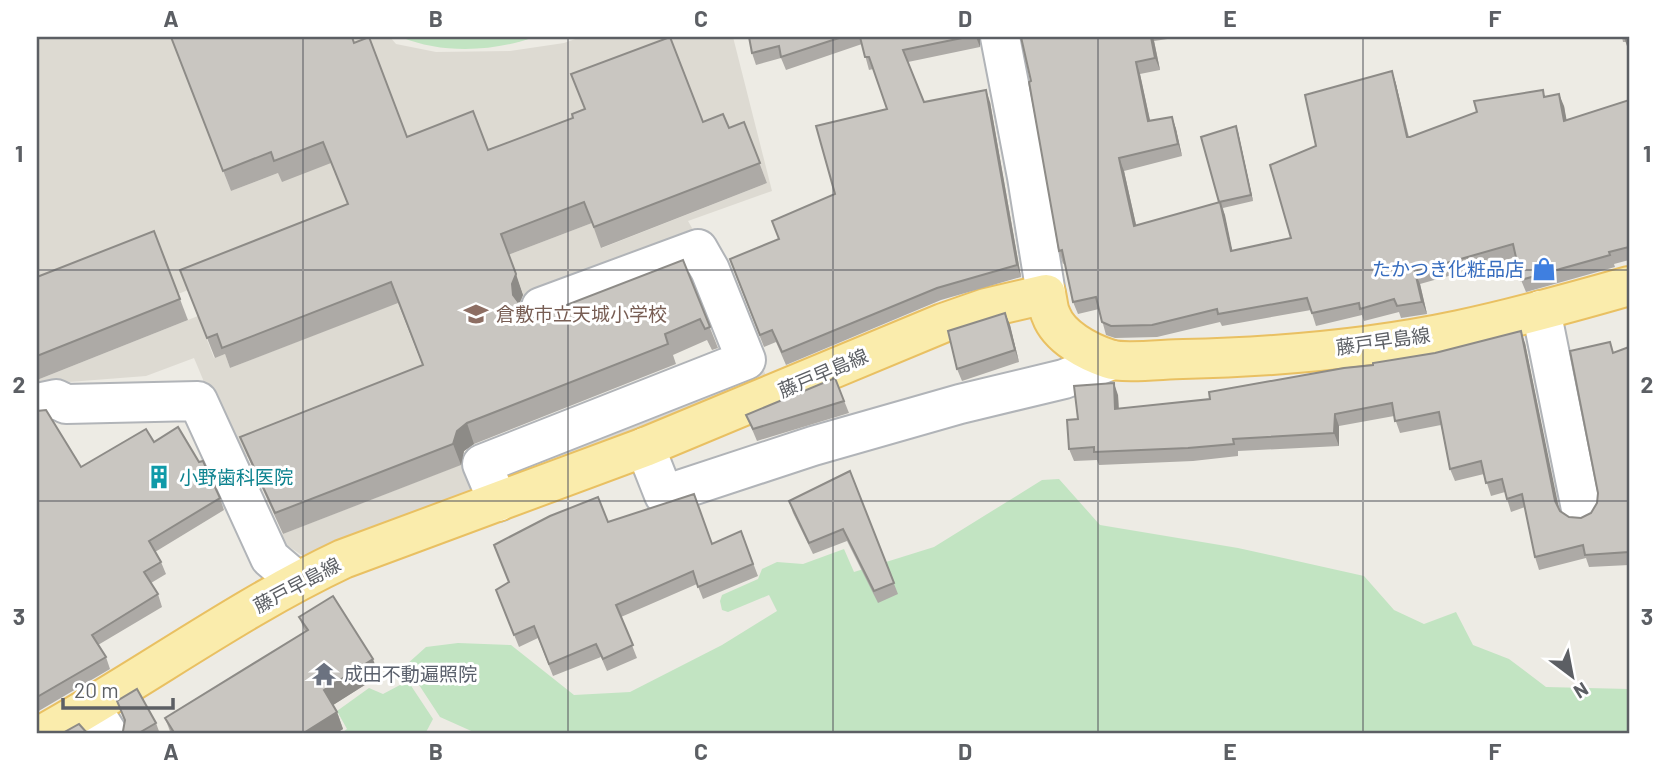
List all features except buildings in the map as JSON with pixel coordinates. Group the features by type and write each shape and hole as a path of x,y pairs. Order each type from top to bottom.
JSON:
{"main road":[{"name":"藤戸早島線","path":"43,734 100,721 297,581 343,559 645,447 943,323 986,308 1046,294 1051,316 1063,332 1088,351 1112,360 1203,358 1370,344 1457,330 1629,286"}],"street":[{"path":"1000,37 1046,294"},
{"path":"498,502 482,464 746,360 710,270 698,249 541,307"},
{"path":"1541,310 1581,509"},
{"path":"645,447 664,495 813,446 960,404 1064,379 1112,360"},
{"path":"37,403 56,399 66,404 198,401 270,558 297,581"}],"shaded area":[{"path":"37,37 171,37 231,191 278,173 333,162 373,217 178,294 37,300"},
{"path":"351,37 390,37 396,44 436,52 510,51 564,43 581,37 733,37 772,191 688,221 736,305 767,378 496,490 309,560 267,532 194,358 146,376 43,384 37,382 198,316 214,358 225,354 230,368 391,305 386,291 392,288 430,386 245,458 275,537 737,357 705,274 540,338 508,255 592,223 602,248 767,183 752,143 736,148 730,135 617,178 607,150 699,114 678,57 579,95 592,129 579,135 597,183 580,189 563,145 395,209 388,188 419,176 422,182 489,156 480,132 415,157 377,58 361,64"}],"green space":[{"path":"401,37 534,37 502,46 468,49 433,46"},
{"path":"1059,479 1100,525 1238,548 1364,576 1394,610 1424,624 1456,612 1473,645 1509,659 1546,687 1629,689 1629,734 478,734 440,717 406,665 426,647 458,643 511,645 574,695 630,692 722,645 777,611 769,595 728,612 722,610 722,595 758,579 762,569 777,562 803,564 844,549 854,572 934,547 1042,480"},
{"path":"400,669 433,719 425,734 340,734 347,729 337,711 369,688 383,694 400,685"}],"place":[{"name":"たかつき化粧品店","path":"1544,269"},
{"name":"倉敷市立天城小学校","path":"476,314"},
{"name":"小野歯科医院","path":"159,477"},
{"name":"成田不動遍照院","path":"324,674"}]}
